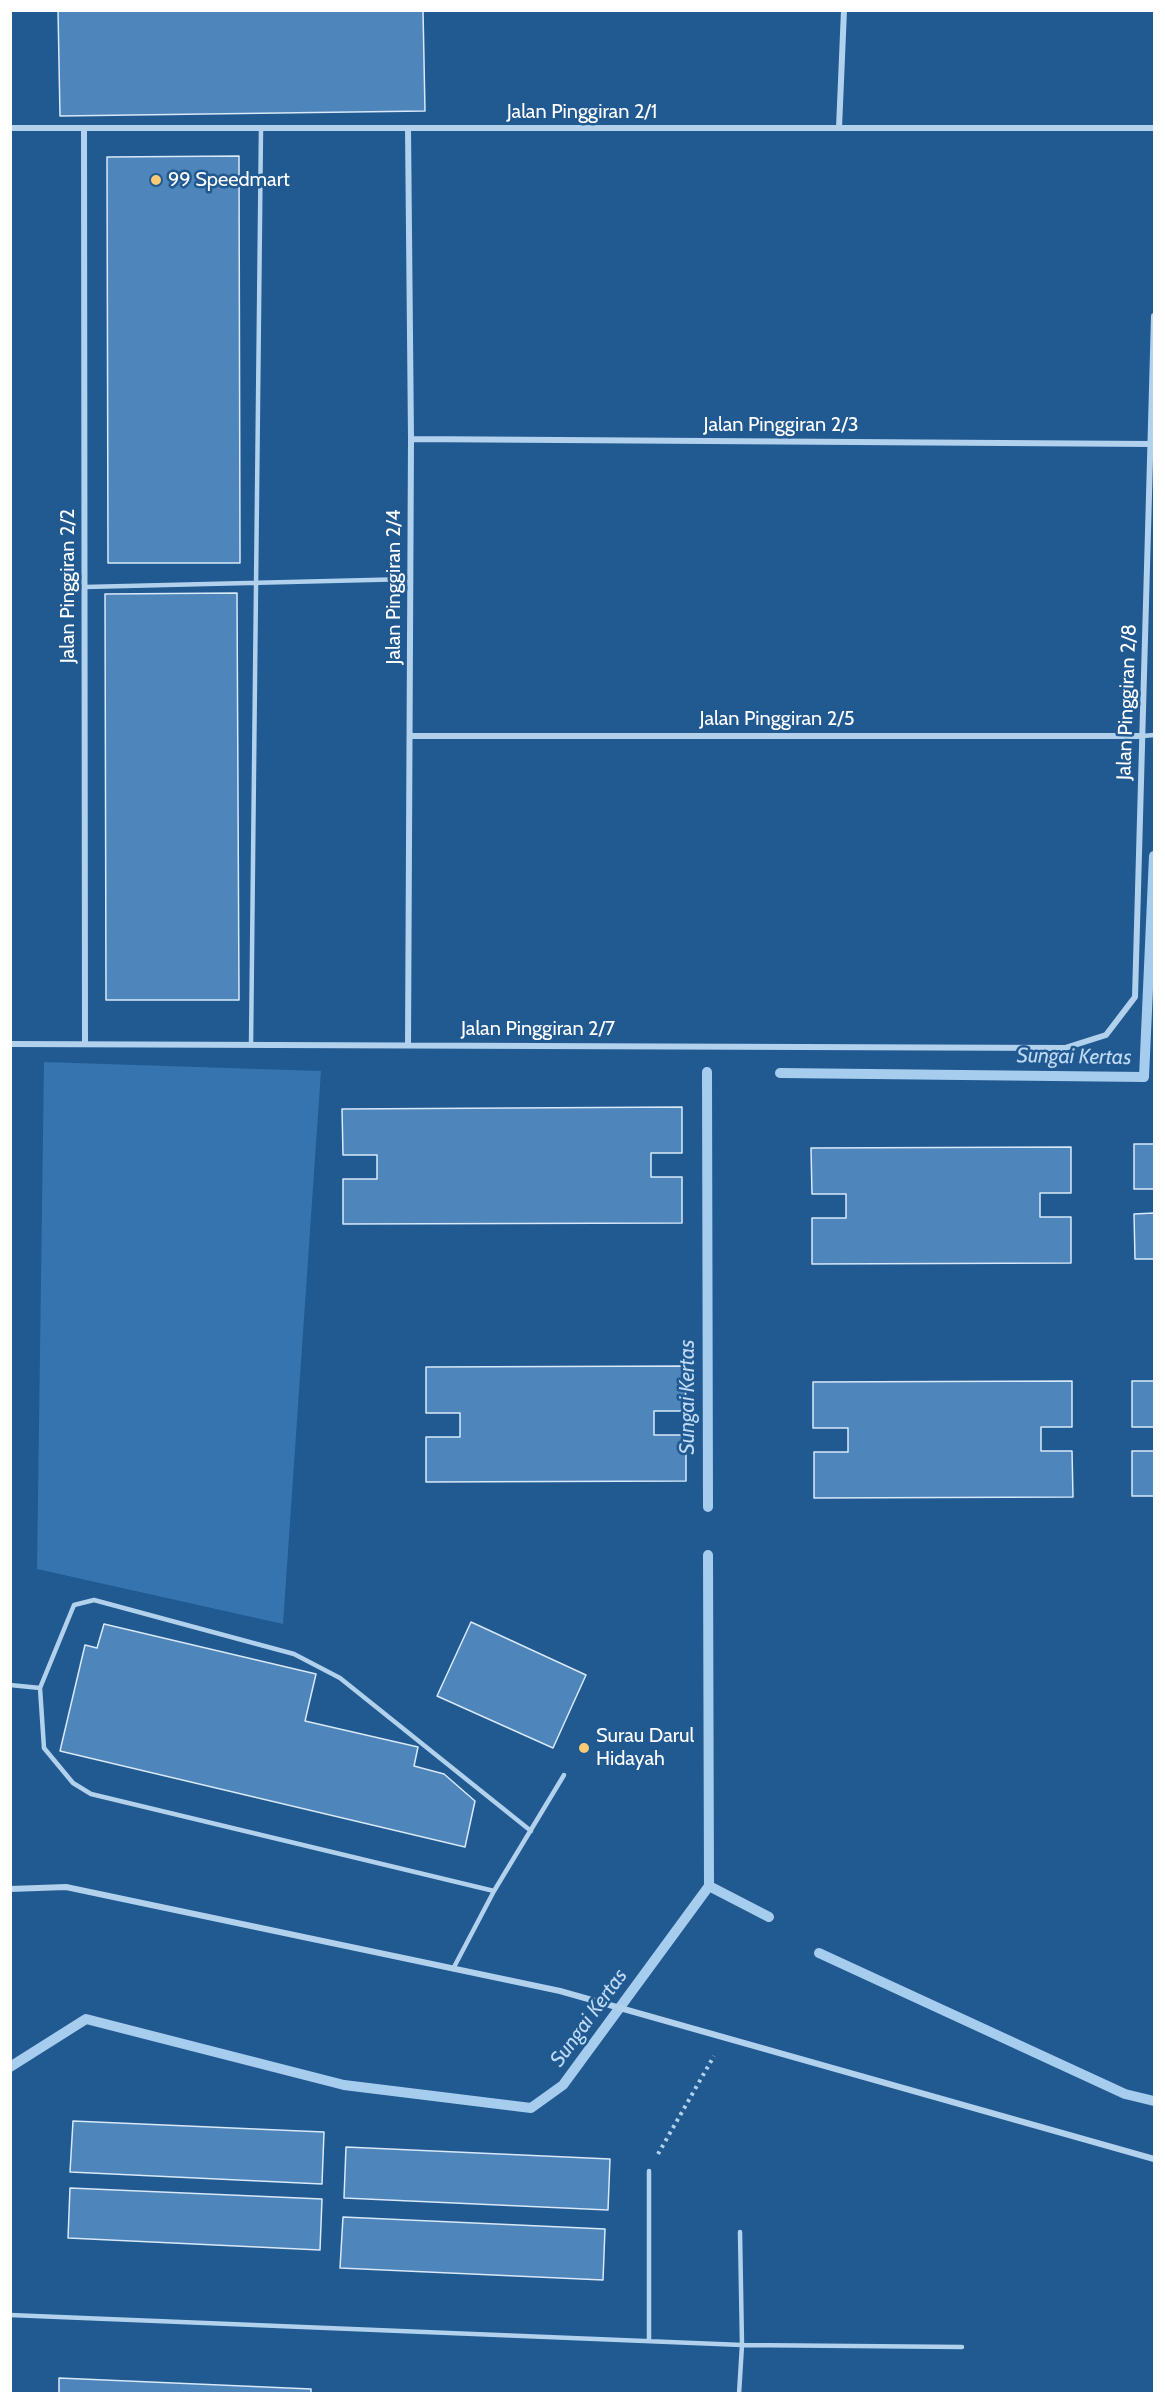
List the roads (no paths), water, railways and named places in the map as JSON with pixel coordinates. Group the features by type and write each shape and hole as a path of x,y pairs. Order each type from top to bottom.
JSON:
{"street":[{"path":"838,128 844,10"},
{"name":"Jalan Pinggiran 2/1","path":"10,128 1155,128"},
{"name":"Jalan Pinggiran 2/2","path":"84,128 85,1044"},
{"name":"Jalan Pinggiran 2/4","path":"408,128 411,439 408,1045"},
{"name":"Jalan Pinggiran 2/8","path":"1065,1048 1106,1035 1135,997 1155,316"},
{"name":"Jalan Pinggiran 2/3","path":"411,439 1151,444"},
{"name":"Jalan Pinggiran 2/5","path":"411,736 1143,736"},
{"name":"Jalan Pinggiran 2/7","path":"10,1044 1065,1048"},
{"path":"10,1889 66,1887 560,1991 1155,2159"}],"lane":[{"path":"251,1045 254,583 261,128"},
{"path":"85,587 411,579"},
{"path":"1143,736 1155,735"},
{"path":"494,1891 91,1794 73,1783 44,1748 40,1688 74,1605 94,1600 294,1654 340,1678 531,1831"},
{"path":"10,1685 40,1688"},
{"path":"453,1969 494,1891 564,1775"},
{"path":"649,2171 649,2341"},
{"path":"739,2394 742,2344 740,2232"},
{"path":"10,2314 649,2341 962,2347"}],"waterway":[{"name":"Sungai Kertas","path":"780,1073 1144,1077 1154,856"},
{"name":"Sungai Kertas","path":"707,1072 708,1507"},
{"name":"Sungai Kertas","path":"10,2067 86,2019 344,2085 531,2108 563,2085 709,1886 708,1555"},
{"path":"709,1886 769,1917"},
{"path":"819,1953 1125,2094 1154,2101"}],"place":[{"name":"99 Speedmart","path":"156,180"},
{"name":"Surau Darul Hidayah","path":"584,1748"}]}
